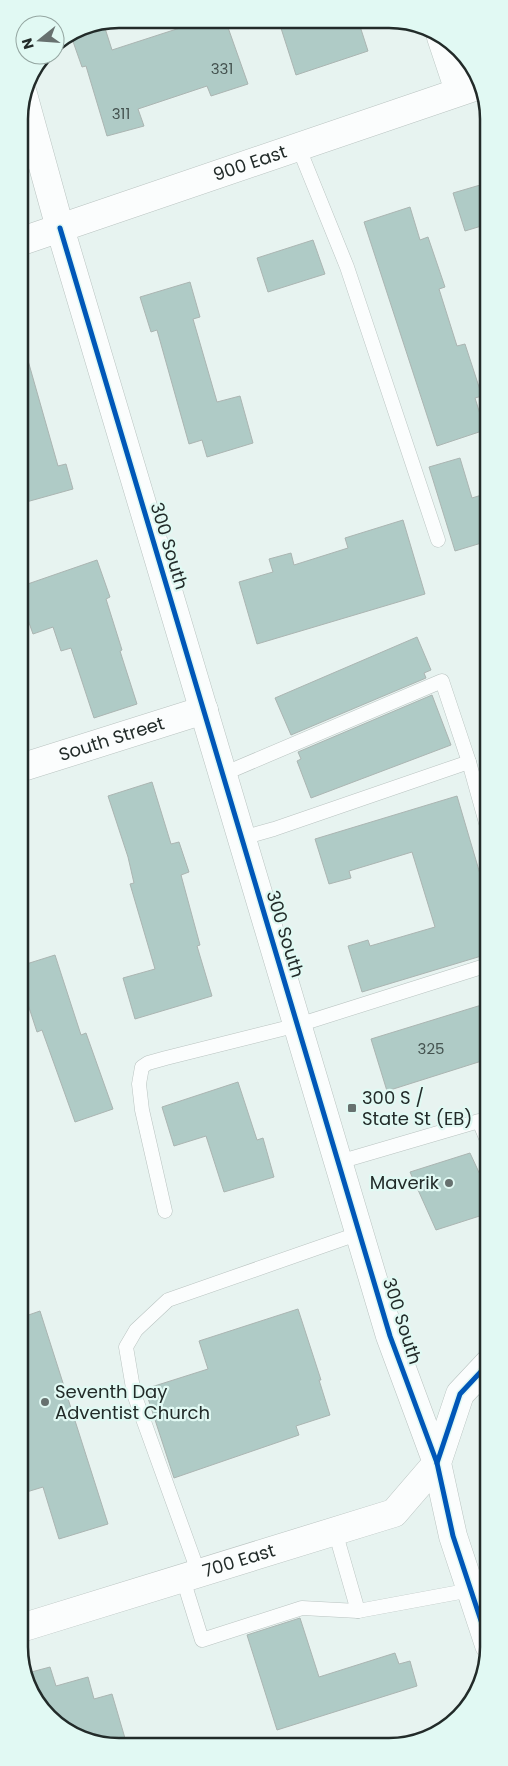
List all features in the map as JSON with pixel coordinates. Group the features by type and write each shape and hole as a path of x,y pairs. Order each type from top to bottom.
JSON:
{"street":[{"path":"445,46 469,88"},
{"name":"900 East","path":"28,239 469,88"},
{"name":"300 South","path":"28,112 60,228 390,1336 437,1463 453,1536 480,1587"},
{"name":"South Street","path":"28,765 204,710"},
{"path":"437,1463 460,1394 480,1373"},
{"name":"700 East","path":"28,1626 394,1513 437,1463"}],"lane":[{"path":"298,146 347,267 438,540"},
{"path":"223,774 442,681 480,801"},
{"path":"242,838 274,829 469,762"},
{"path":"166,1211 142,1110 139,1084 142,1068 148,1063 298,1025 480,968"},
{"path":"339,1162 480,1121"},
{"path":"360,1233 168,1300 136,1330 126,1346 134,1394 191,1576 202,1640 302,1608 358,1611 480,1587"},
{"path":"335,1531 358,1611"}],"building":[{"path":"105,28 112,50 180,28 228,28 248,84 211,96 207,86 138,109 144,126 107,136 86,66 82,67 73,40 89,32"},
{"path":"281,28 361,28 368,51 296,75"},
{"path":"480,185 480,226 465,231 453,193"},
{"path":"410,207 420,240 428,237 445,287 439,289 457,346 465,344 480,390 480,397 475,398 480,414 480,432 437,446 364,222"},
{"path":"313,240 325,274 268,292 257,258"},
{"path":"190,282 200,317 193,319 217,402 240,396 253,443 207,457 202,440 189,444 157,330 151,332 140,297"},
{"path":"28,361 58,466 66,464 73,489 28,502"},
{"path":"460,458 472,498 480,496 480,543 455,551 429,467"},
{"path":"403,520 425,594 257,644 239,582 273,572 269,559 291,553 294,565 348,548 345,538"},
{"path":"97,560 110,597 106,599 137,704 94,718 71,648 61,651 53,627 33,634 28,620 28,584"},
{"path":"417,637 431,670 424,673 426,678 291,735 275,698"},
{"path":"432,695 451,745 311,798 297,761 301,759 298,752"},
{"path":"152,782 171,844 179,842 189,872 181,875 200,945 197,946 212,996 135,1019 123,978 155,969 130,884 134,883 128,857 108,796"},
{"path":"457,796 480,874 480,956 362,992 348,946 368,940 370,946 435,927 412,852 349,871 351,878 329,884 315,839"},
{"path":"55,955 81,1035 86,1033 113,1109 75,1122 42,1030 37,1032 28,1004 28,963"},
{"path":"480,1005 480,1062 387,1091 371,1039"},
{"path":"238,1082 257,1140 263,1138 274,1177 224,1192 206,1136 174,1146 162,1107"},
{"name":"Maverik","path":"470,1153 480,1175 480,1216 436,1230 410,1172"},
{"path":"298,1309 330,1415 296,1426 299,1435 174,1478 145,1389 208,1369 199,1341"},
{"name":"Seventh Day Adventist Church","path":"40,1311 108,1524 59,1539 43,1487 28,1492 28,1315"},
{"path":"300,1618 319,1677 395,1653 399,1664 410,1661 417,1686 277,1730 247,1635"},
{"path":"50,1667 56,1686 88,1677 94,1699 112,1694 125,1738 106,1738 89,1734 63,1720 46,1703 34,1683 31,1672"}],"cycle path":[{"path":"60,228 390,1336 437,1463 453,1536 480,1618"},
{"path":"437,1463 460,1394 480,1373"}],"place":[{"name":"300 S / State St (EB)","path":"352,1108"},
{"name":"Maverik","path":"449,1183"},
{"name":"Seventh Day Adventist Church","path":"45,1402"}]}
